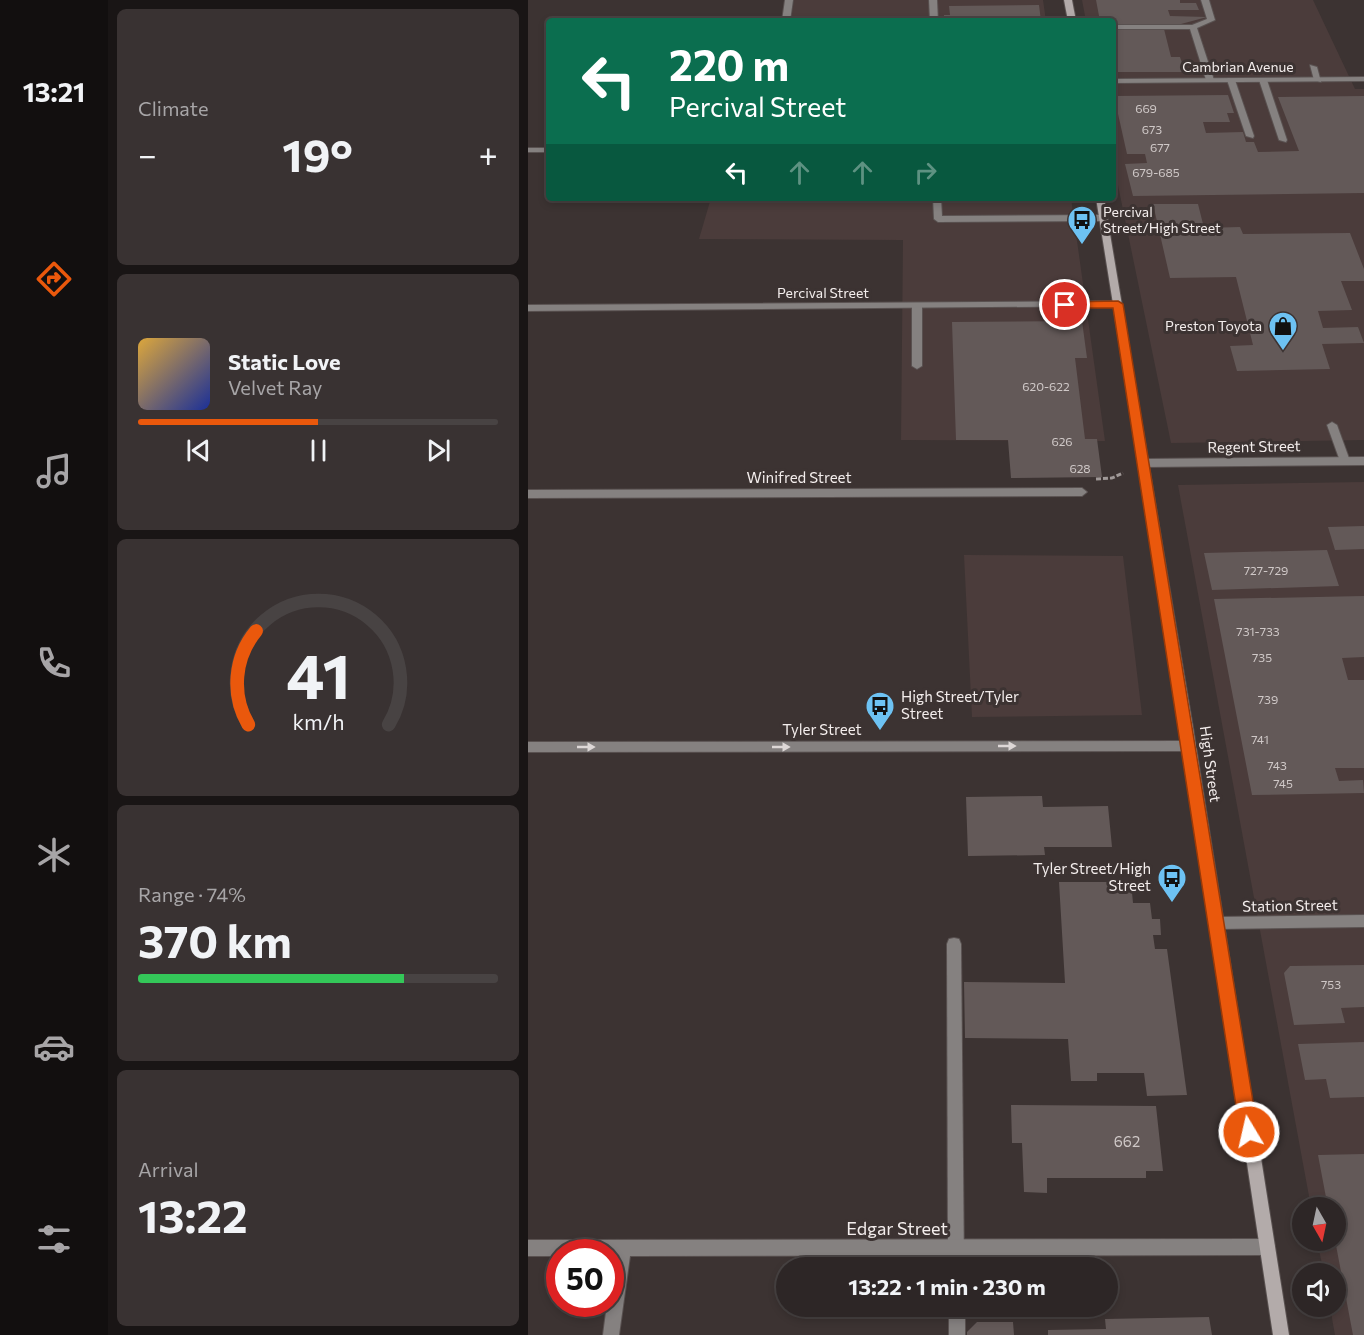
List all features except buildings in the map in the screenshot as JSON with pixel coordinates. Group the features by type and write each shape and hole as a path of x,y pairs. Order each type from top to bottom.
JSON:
{"main road":[{"path":"1068,0 1071,18"},
{"name":"High Street","path":"1101,201 1281,1335"}],"street":[{"path":"786,18 789,0"},
{"path":"933,0 934,18"},
{"path":"1116,27 1193,27 1211,20 1205,0"},
{"path":"1193,27 1210,80"},
{"path":"1313,68 1318,80"},
{"path":"1267,71 1267,80 1283,140"},
{"name":"Cambrian Avenue","path":"1116,81 1364,79"},
{"path":"1231,80 1250,136"},
{"path":"528,150 546,150"},
{"path":"937,201 938,219 1104,218"},
{"name":"Percival Street","path":"528,308 1118,304"},
{"path":"917,307 917,366"},
{"path":"1332,425 1345,461"},
{"name":"Regent Street","path":"1143,463 1364,461"},
{"name":"Winifred Street","path":"528,494 1082,492"},
{"name":"Tyler Street","path":"528,747 1188,746"},
{"name":"Station Street","path":"1217,924 1364,921"},
{"path":"954,944 956,1257"},
{"name":"Edgar Street","path":"624,1249 1267,1247"},
{"name":"Edgar Street","path":"528,1248 546,1248"},
{"path":"611,1335 614,1317"},
{"path":"957,1317 957,1335"}],"path":[{"path":"1069,492 1069,479 1112,478 1143,463"}],"shaded area":[{"path":"794,0 1043,0 1046,18 791,18"},
{"path":"1082,0 1313,0 1355,89 1364,89 1364,440 1171,443 1116,176 1116,18 1085,18"},
{"path":"710,201 1071,201 1105,441 901,440 903,240 699,239"},
{"path":"1364,482 1364,1335 1335,1335 1332,1317 1346,1317 1346,1263 1322,1263 1319,1251 1346,1251 1346,1197 1309,1197 1178,485"},
{"path":"964,555 1123,556 1142,715 972,717"}],"place":[{"name":"Percival Street/High Street","path":"1082,246"},
{"name":"Preston Toyota","path":"1283,352"},
{"name":"High Street/Tyler Street","path":"880,732"},
{"name":"Tyler Street/High Street","path":"1172,904"}],"route":[{"path":"1065,305 1118,304 1187,728 1249,1132"}]}
